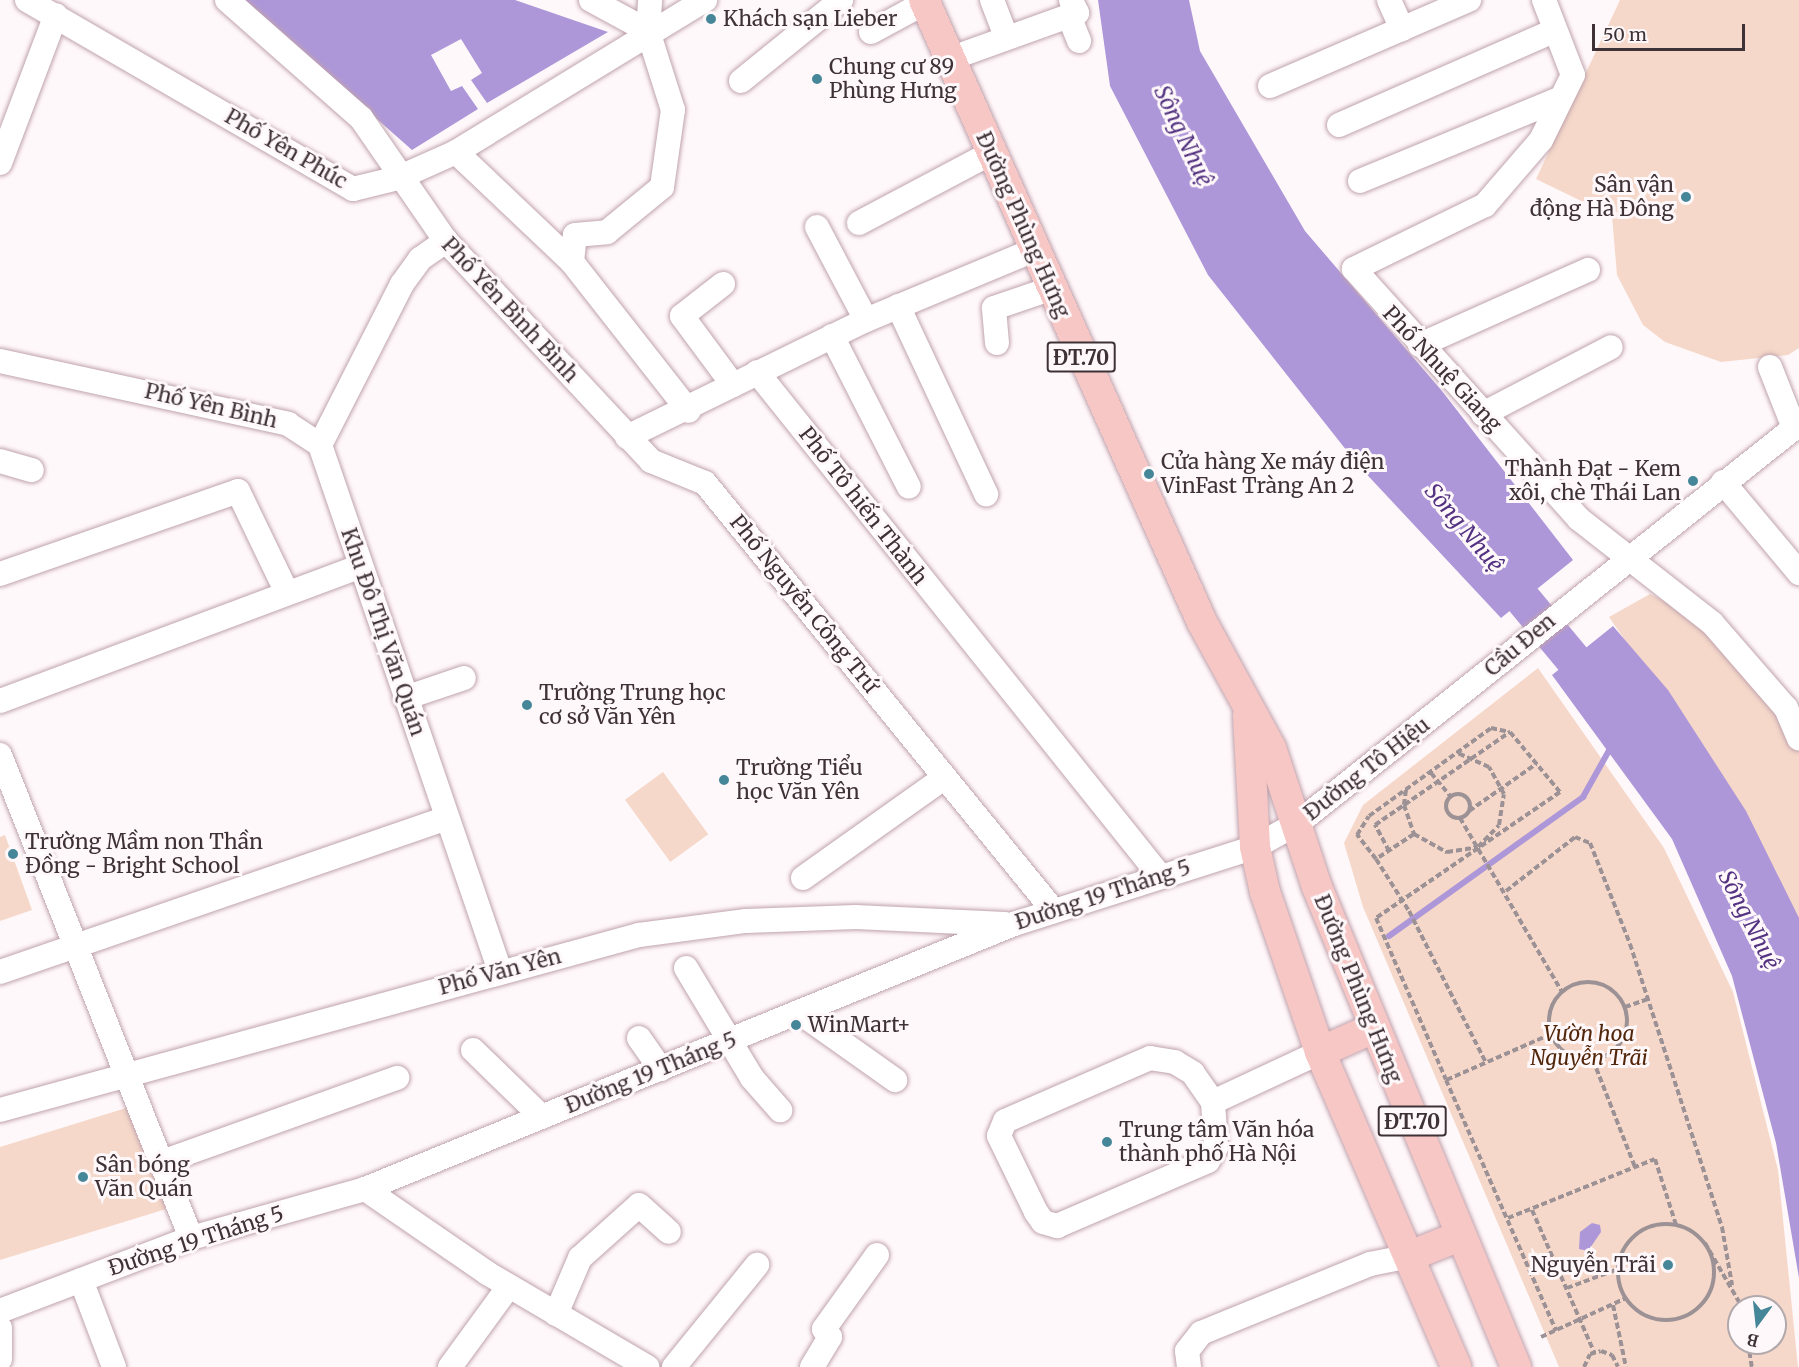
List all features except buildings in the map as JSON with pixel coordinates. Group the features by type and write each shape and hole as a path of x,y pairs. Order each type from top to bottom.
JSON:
{"main road":[{"name":"Đường Phùng Hưng","path":"925,1 952,58 1050,289 1247,709 1271,748 1374,1028 1516,1367"},
{"name":"Đường Phùng Hưng","path":"1247,709 1255,846 1320,1052 1456,1367"},
{"path":"1320,1052 1374,1028"},
{"path":"1410,1256 1460,1236"}],"street":[{"name":"Phố Yên Phúc","path":"27,0 353,189 398,178 456,152 648,31 705,0"},
{"name":"Phố Yên Bình Bình","path":"227,0 361,117 398,178 446,241 627,437"},
{"path":"591,0 648,31"},
{"path":"573,262 575,235 607,232 662,187 674,110 648,31 650,0"},
{"path":"741,81 841,0"},
{"path":"992,0 1006,36"},
{"path":"1389,0 1402,30"},
{"path":"1270,86 1469,0"},
{"name":"Phố Nhuệ Giang","path":"1544,0 1573,75 1541,140 1485,205 1354,270 1580,519 1631,556 1712,623 1792,705 1799,738"},
{"path":"871,32 925,1"},
{"path":"952,58 1070,8 1079,41"},
{"path":"0,163 56,15"},
{"path":"1339,125 1555,30"},
{"path":"1360,181 1561,98"},
{"path":"456,152 573,262 689,411"},
{"path":"859,223 991,153"},
{"path":"817,227 866,320"},
{"path":"320,445 402,284 420,259 446,241"},
{"path":"627,437 689,411 757,372 866,320 1034,250"},
{"path":"1420,345 1588,270"},
{"path":"723,284 682,316 733,385"},
{"path":"997,343 994,308 1050,289"},
{"path":"898,306 986,494"},
{"path":"832,336 909,487"},
{"path":"1483,414 1611,347"},
{"name":"Phố Yên Bình","path":"0,361 288,424 320,445"},
{"path":"1631,556 1796,426 1770,367"},
{"name":"Phố Tô hiến Thành","path":"757,372 1160,876"},
{"name":"Phố Nguyễn Công Trứ","path":"627,437 651,461 705,483 1053,910"},
{"name":"Khu Đô Thị Văn Quán","path":"320,445 500,971"},
{"path":"0,461 32,470"},
{"path":"1723,482 1799,573"},
{"path":"0,574 238,491 287,593"},
{"name":"Cầu Đen","path":"1437,714 1631,556"},
{"path":"0,701 361,566"},
{"path":"405,698 464,678"},
{"name":"Đường Tô Hiệu","path":"1298,823 1437,714"},
{"path":"0,755 192,1238"},
{"path":"802,878 945,777"},
{"path":"0,972 446,818"},
{"name":"Đường 19 Tháng 5","path":"0,1311 192,1238 365,1189 1014,924 1255,846 1298,823"},
{"name":"Phố Văn Yên","path":"0,1110 500,971 639,935 746,921 856,917 1014,924"},
{"path":"686,969 752,1078 780,1110"},
{"path":"799,1012 895,1080"},
{"path":"639,1038 661,1069"},
{"path":"473,1050 542,1117"},
{"path":"1213,1102 1320,1052"},
{"path":"1150,1058 1175,1062 1193,1073 1213,1102 1216,1147 1208,1161 1058,1226 1043,1222 1036,1212 999,1136 1005,1121 1150,1058"},
{"path":"162,1162 398,1078"},
{"path":"365,1189 509,1286 556,1314 617,1360 647,1367"},
{"path":"556,1314 580,1258 639,1205 669,1232"},
{"path":"812,1367 830,1337 824,1329 877,1255"},
{"path":"1189,1367 1187,1351 1201,1333 1370,1264 1410,1256"},
{"path":"674,1367 757,1265"},
{"path":"81,1280 114,1367"},
{"path":"450,1367 509,1286"},
{"path":"0,1328 0,1359"}],"path":[{"path":"1486,1063 1409,911 1403,901 1376,859 1357,835 1369,816 1491,728 1510,732 1560,792 1479,849 1403,901 1376,918 1556,1331"},
{"path":"1389,851 1375,825 1510,732"},
{"path":"1406,790 1404,805 1414,834 1447,852 1479,849 1499,825 1502,789 1489,767 1475,758 1457,753"},
{"path":"1460,818 1536,764"},
{"path":"1431,773 1451,797"},
{"path":"1451,797 1465,797 1469,810"},
{"path":"1451,797 1447,811 1460,818 1484,857 1497,873 1562,992"},
{"path":"1376,859 1414,834"},
{"path":"1506,891 1575,837 1590,843 1647,999 1722,1227 1732,1286"},
{"path":"1592,981 1616,993 1625,1007 1626,1031 1620,1044 1593,1060 1565,1052 1551,1034 1551,1008 1562,992 1592,981"},
{"path":"1625,1007 1647,999"},
{"path":"1446,1080 1551,1034"},
{"path":"1593,1060 1635,1167"},
{"path":"1508,1218 1655,1159 1676,1225"},
{"path":"1532,1210 1594,1352"},
{"path":"1704,1242 1714,1274 1711,1290 1692,1312 1663,1320 1638,1310 1626,1298 1618,1269 1630,1240 1643,1230 1676,1225 1704,1242 1736,1295"},
{"path":"1567,1288 1618,1269"},
{"path":"1541,1337 1626,1298"},
{"path":"1613,1305 1626,1367"},
{"path":"1584,1367 1594,1352"},
{"path":"1594,1352 1612,1354 1618,1367"}],"green space":[{"name":"Sân vận động Hà Đông","path":"1620,0 1799,0 1799,348 1788,355 1721,362 1665,342 1643,325 1617,275 1612,216 1536,179"},
{"path":"1650,594 1708,623 1799,746 1799,922 1744,813 1609,617"},
{"name":"Vườn hoa Nguyễn Trãi","path":"1538,668 1664,848 1733,992 1778,1170 1798,1367 1559,1367 1363,907 1344,843 1363,805"},
{"path":"663,772 708,834 670,862 625,800"},
{"path":"5,835 32,910 0,921 0,837"},
{"name":"Sân bóng Văn Quán","path":"139,1104 176,1206 0,1260 0,1147"}],"water":[{"path":"242,0 515,0 608,32 487,103 471,80 482,73 461,39 431,55 451,91 462,86 478,109 412,150"},
{"path":"1098,0 1189,0 1200,51 1305,231 1442,391 1573,560 1501,618 1358,465 1208,275 1110,86"},
{"path":"1613,626 1668,690 1746,811 1799,918 1799,1278 1776,1143 1732,976 1672,839 1552,675"},
{"path":"1592,1223 1600,1225 1601,1232 1588,1251 1579,1249 1580,1232"}],"waterway":[{"name":"Sông Nhuệ","path":"1492,562 1603,695"},
{"path":"1389,936 1583,797 1611,747"}],"place":[{"name":"Khách sạn Lieber","path":"711,19"},
{"name":"Chung cư 89 Phùng Hưng","path":"817,79"},
{"name":"Sân vận động Hà Đông","path":"1686,197"},
{"name":"Cửa hàng Xe máy điện VinFast Tràng An 2","path":"1149,474"},
{"name":"Thành Đạt - Kem xôi, chè Thái Lan","path":"1693,481"},
{"name":"Trường Trung học cơ sở Văn Yên","path":"527,705"},
{"name":"Trường Tiểu học Văn Yên","path":"724,780"},
{"name":"Trường Mầm non Thần Đồng - Bright School","path":"13,854"},
{"name":"WinMart+","path":"796,1025"},
{"name":"Trung tâm Văn hóa thành phố Hà Nội","path":"1107,1142"},
{"name":"Sân bóng Văn Quán","path":"83,1177"},
{"name":"Nguyễn Trãi","path":"1668,1265"}]}
